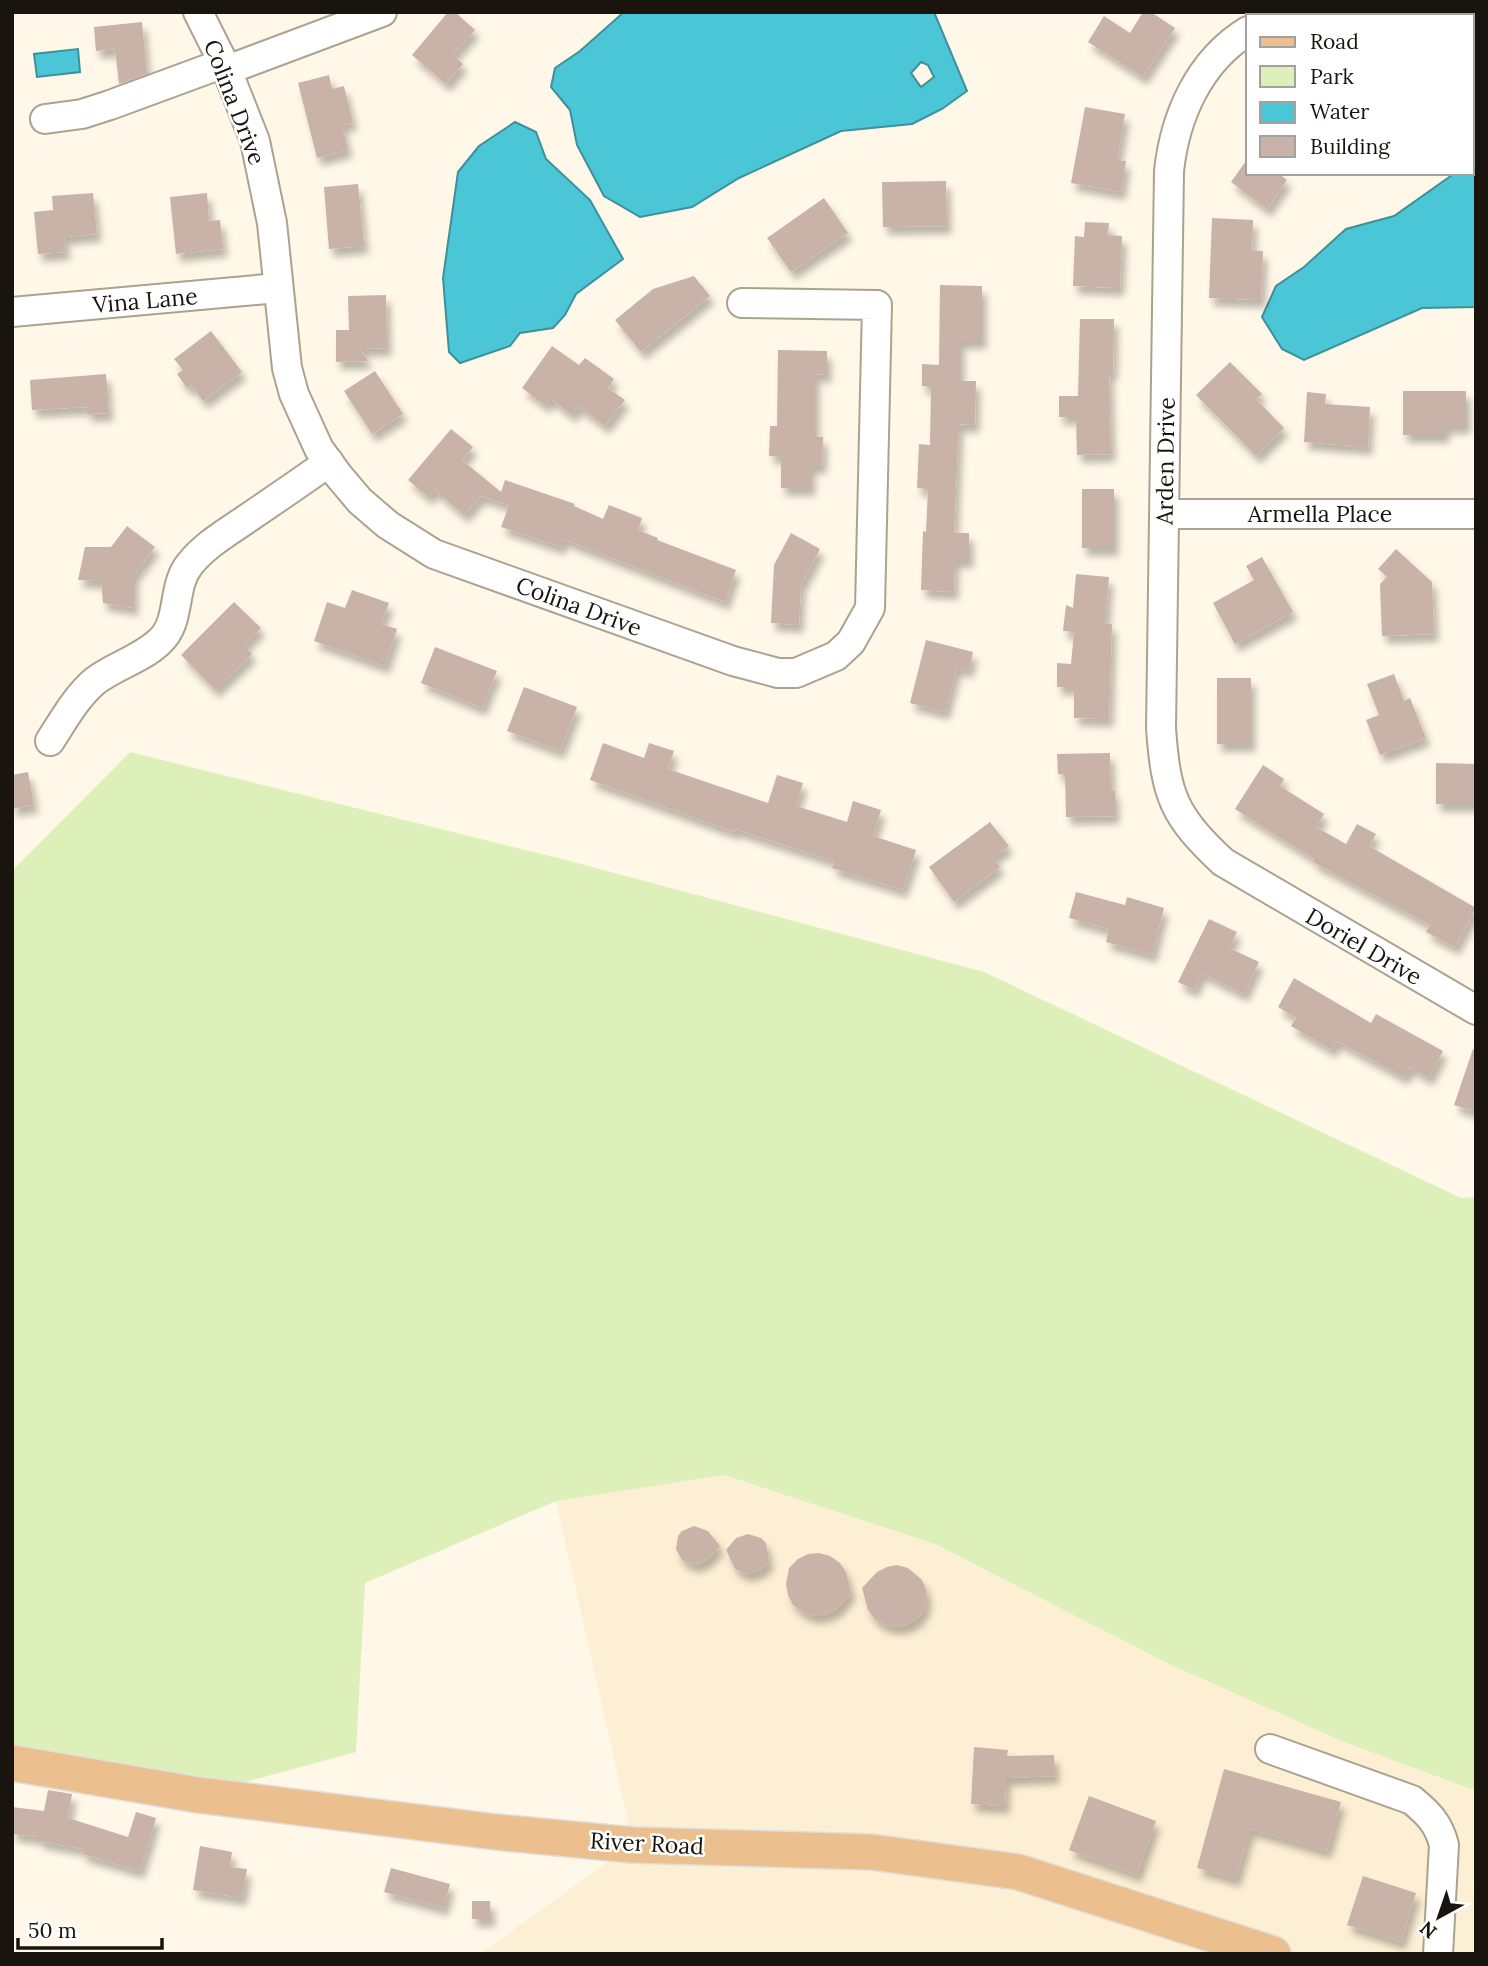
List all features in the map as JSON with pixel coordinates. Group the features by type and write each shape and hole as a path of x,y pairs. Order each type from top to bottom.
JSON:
{"main road":[{"name":"River Road","path":"12,1763 198,1795 496,1832 633,1844 871,1852 1018,1872 1273,1954"}],"street":[{"name":"Colina Drive","path":"198,12 225,66 255,141 272,223 290,381 319,449 360,501 388,525 435,554 733,661 778,673 796,673 836,656 851,642 870,608 877,305 742,303"},
{"path":"45,119 82,114 110,106 382,12"},
{"name":"Arden Drive","path":"1246,32 1212,62 1197,83 1179,119 1172,145 1169,172 1161,728 1169,789 1180,814 1194,834 1223,862 1254,881"},
{"name":"Vina Lane","path":"12,312 278,288"},
{"path":"50,741 76,700 94,682 161,641 175,614 182,575 192,562 217,540 329,462"},
{"name":"Armella Place","path":"1165,514 1476,514"},
{"name":"Doriel Drive","path":"1254,881 1476,1010"},
{"path":"1270,1749 1412,1800 1430,1815 1440,1829 1444,1845 1438,1954"}],"shaded area":[{"path":"724,1475 935,1544 1169,1664 1344,1742 1476,1791 1476,1883 1472,1882 1476,1910 1476,1954 480,1954 633,1844 556,1501"}],"green space":[{"path":"130,752 566,860 984,972 1461,1198 1476,1197 1476,1791 1344,1742 1169,1664 935,1544 724,1475 556,1501 365,1583 356,1752 198,1795 12,1763 12,871"}],"water":[{"path":"624,12 934,12 967,91 942,109 912,124 841,131 739,178 692,207 640,217 604,196 577,145 570,110 551,87 555,68 580,51","holes":["921,62 928,65 934,77 921,87 911,73"]},
{"path":"78,49 80,72 37,77 34,54"},
{"path":"515,122 536,132 546,159 590,200 623,259 576,294 565,315 553,328 520,333 510,346 460,363 449,352 443,278 458,172 479,146"},
{"path":"1476,159 1476,307 1422,308 1304,360 1282,349 1262,317 1276,286 1304,267 1346,229 1394,216 1452,175 1474,175"}],"building":[{"path":"448,12 455,12 475,30 453,55 463,64 446,84 412,55"},
{"path":"1143,12 1151,12 1175,28 1143,77 1088,42 1104,16 1130,33"},
{"path":"142,22 147,74 119,84 115,49 96,51 94,27"},
{"path":"329,75 332,89 344,86 353,123 342,125 348,150 317,158 298,83"},
{"path":"1085,107 1125,114 1117,160 1126,161 1121,192 1071,183"},
{"path":"1246,161 1246,175 1281,175 1287,180 1267,209 1231,182"},
{"path":"946,181 947,226 883,227 882,182"},
{"path":"358,184 364,246 329,249 324,187"},
{"path":"93,193 97,234 64,237 66,252 38,254 34,212 53,210 52,196"},
{"path":"207,193 209,221 220,220 223,249 176,254 170,197"},
{"path":"824,198 848,233 791,272 767,238"},
{"path":"1212,218 1253,220 1252,251 1263,251 1261,300 1209,298"},
{"path":"1085,222 1109,223 1108,235 1122,236 1120,288 1073,286 1075,236 1084,237"},
{"path":"694,276 710,296 641,352 615,320 653,289"},
{"path":"940,285 982,286 982,341 960,341 960,381 976,381 975,425 959,424 954,533 969,533 969,560 955,560 954,592 921,590 928,489 917,488 919,444 930,445 931,387 922,386 922,364 939,365"},
{"path":"386,295 387,348 360,349 368,361 336,362 336,330 349,330 348,296"},
{"path":"1080,319 1114,319 1113,372 1109,372 1111,454 1077,455 1076,417 1059,417 1059,396 1078,396"},
{"path":"211,331 242,372 203,401 191,385 187,388 177,374 183,370 174,359"},
{"path":"552,346 579,365 585,358 614,379 608,388 625,400 605,426 578,406 572,415 551,399 545,405 522,388"},
{"path":"778,350 827,351 827,375 815,374 815,437 823,437 822,466 811,466 811,488 781,488 781,456 769,456 770,426 777,426"},
{"path":"1230,362 1262,394 1256,399 1284,428 1256,456 1196,395"},
{"path":"375,371 403,414 372,434 344,391"},
{"path":"106,374 109,413 87,414 87,407 32,410 30,380"},
{"path":"1403,391 1466,391 1466,426 1445,426 1445,435 1403,435"},
{"path":"1307,392 1326,394 1325,404 1370,407 1368,447 1304,442"},
{"path":"451,429 473,447 462,460 501,492 505,480 575,504 574,506 603,519 609,505 642,518 638,530 658,538 657,540 736,570 725,602 563,539 561,547 501,527 509,505 481,496 464,515 435,490 428,497 408,480"},
{"path":"1082,489 1114,489 1114,548 1082,548"},
{"path":"127,526 155,547 134,575 134,608 103,603 101,581 78,580 85,547 111,547"},
{"path":"791,533 820,549 801,585 799,625 771,623 774,565"},
{"path":"1396,549 1432,582 1434,634 1382,636 1380,584 1387,577 1378,569"},
{"path":"1262,557 1293,612 1235,644 1213,603 1254,580 1246,566"},
{"path":"1076,574 1109,577 1105,624 1112,624 1109,719 1074,718 1074,687 1057,687 1057,663 1071,664 1074,632 1063,631 1066,605 1073,608"},
{"path":"352,590 389,603 381,624 397,629 385,666 314,641 327,602 345,608"},
{"path":"234,602 261,628 244,645 252,654 215,690 181,655"},
{"path":"926,640 973,652 969,670 957,667 945,712 910,703"},
{"path":"435,647 497,671 482,708 421,683"},
{"path":"1394,674 1404,701 1410,698 1426,738 1380,755 1366,720 1379,715 1367,684"},
{"path":"1217,678 1251,678 1251,744 1217,744"},
{"path":"524,687 577,707 560,751 507,731"},
{"path":"603,743 644,758 649,743 674,751 668,769 768,803 777,775 803,783 796,806 847,822 853,801 881,810 873,836 916,850 903,890 832,868 834,861 735,829 734,832 590,780"},
{"path":"1110,753 1115,816 1066,817 1065,775 1058,774 1057,754"},
{"path":"1436,763 1475,764 1475,804 1436,804"},
{"path":"1263,765 1284,779 1280,786 1324,814 1316,827 1346,844 1357,824 1376,834 1369,846 1476,908 1455,947 1426,932 1430,925 1313,862 1314,859 1235,809"},
{"path":"28,772 34,805 12,809 12,775"},
{"path":"990,822 1009,846 993,857 1000,867 954,902 929,867"},
{"path":"1076,892 1125,905 1127,897 1164,908 1152,955 1106,942 1109,929 1069,918"},
{"path":"1209,919 1237,932 1229,948 1259,962 1244,994 1202,973 1194,990 1178,982"},
{"path":"1294,978 1371,1023 1376,1014 1443,1051 1429,1078 1410,1067 1404,1077 1337,1041 1332,1050 1291,1026 1296,1018 1278,1007"},
{"path":"1473,1049 1476,1049 1476,1112 1454,1105"},
{"path":"694,1526 708,1531 720,1546 707,1560 695,1565 682,1560 676,1549 678,1536 682,1531"},
{"path":"748,1534 761,1538 766,1543 769,1562 761,1570 747,1574 735,1569 726,1550 736,1538"},
{"path":"819,1553 840,1563 846,1572 851,1593 837,1609 817,1616 806,1614 793,1605 786,1584 789,1568 798,1559"},
{"path":"897,1565 908,1568 922,1580 927,1601 916,1620 896,1627 875,1619 868,1610 862,1588 877,1572"},
{"path":"974,1747 1008,1750 1007,1756 1054,1755 1055,1776 1006,1778 1005,1806 971,1804"},
{"path":"1224,1769 1341,1802 1327,1851 1250,1829 1236,1879 1197,1868"},
{"path":"48,1790 72,1794 68,1818 128,1837 136,1812 156,1818 140,1871 82,1854 84,1849 39,1841 39,1837 12,1834 12,1807 44,1811"},
{"path":"1089,1796 1156,1821 1137,1875 1069,1850"},
{"path":"200,1846 232,1852 230,1867 247,1869 242,1898 193,1890"},
{"path":"391,1868 450,1884 444,1908 384,1892"},
{"path":"1363,1876 1416,1893 1401,1942 1347,1925"},
{"path":"472,1901 490,1901 491,1919 472,1919"}]}
